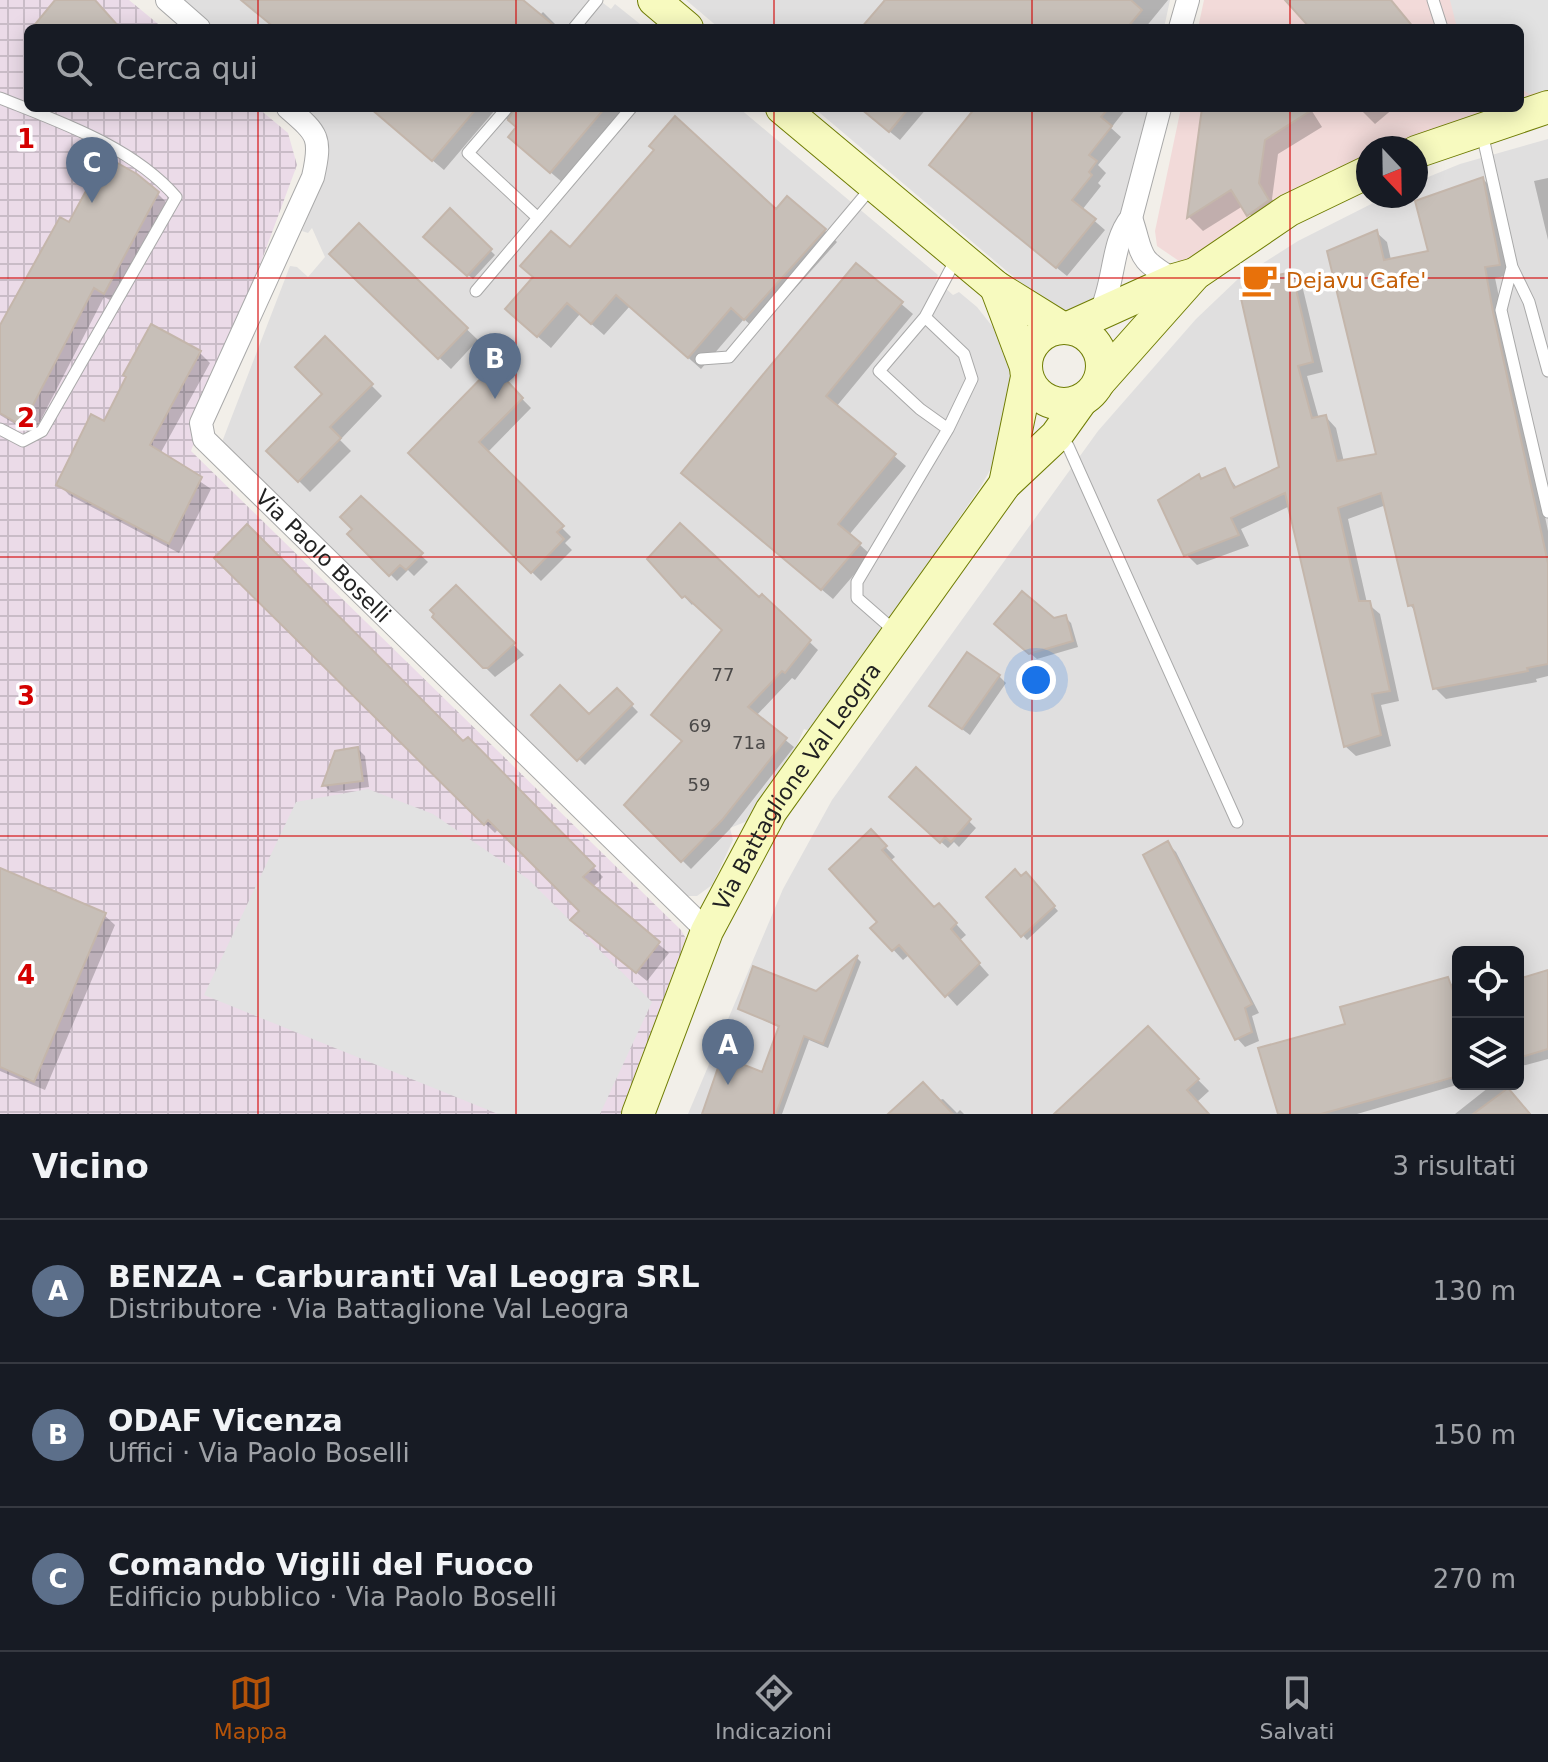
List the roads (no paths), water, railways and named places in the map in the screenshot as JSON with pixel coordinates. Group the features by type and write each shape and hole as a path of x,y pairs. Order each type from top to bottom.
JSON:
{"street":[{"path":"167,0 194,24"},
{"path":"654,0 682,24"},
{"path":"1181,24 1188,0"},
{"path":"1428,147 1498,119 1548,107"},
{"name":"Via Paolo Boselli","path":"293,112 316,132 319,148 313,177 201,423 204,439 707,931"},
{"path":"787,112 996,287 1065,328 1082,332 1099,350 1102,361 1090,392 1069,405 1046,401 1036,393 996,287"},
{"path":"1100,313 1111,286 1121,230 1131,218 1159,112"},
{"path":"1026,371 1037,339 1184,277 1289,210 1356,178"},
{"path":"1131,218 1138,250 1154,268 1184,277"},
{"name":"Via Battaglione Val Leogra","path":"638,1114 707,931 771,811 1005,484 1056,436 1184,277"},
{"name":"Via Battaglione Val Leogra","path":"1005,484 1026,371"}],"lane":[{"path":"577,24 597,0"},
{"path":"1433,0 1441,24"},
{"path":"0,98 24,108"},
{"path":"0,429 23,441 42,431 176,197 159,177 104,143 32,112"},
{"path":"504,112 468,153 538,218"},
{"path":"476,291 628,112"},
{"path":"1498,119 1512,267 1501,310 1548,512"},
{"path":"701,359 729,357 874,185"},
{"path":"948,429 879,371 925,317 958,255"},
{"path":"1512,267 1529,302 1548,371"},
{"path":"899,634 857,598 857,582 948,429 972,379 964,354 925,317"},
{"path":"1056,436 1068,446 1237,822"}],"place":[{"name":"Comando Vigili del Fuoco","path":"92,203"},
{"name":"Dejavu Cafe'","path":"1260,280"},
{"name":"ODAF Vicenza","path":"495,399"},
{"name":"BENZA - Carburanti Val Leogra SRL","path":"728,1085"}]}
